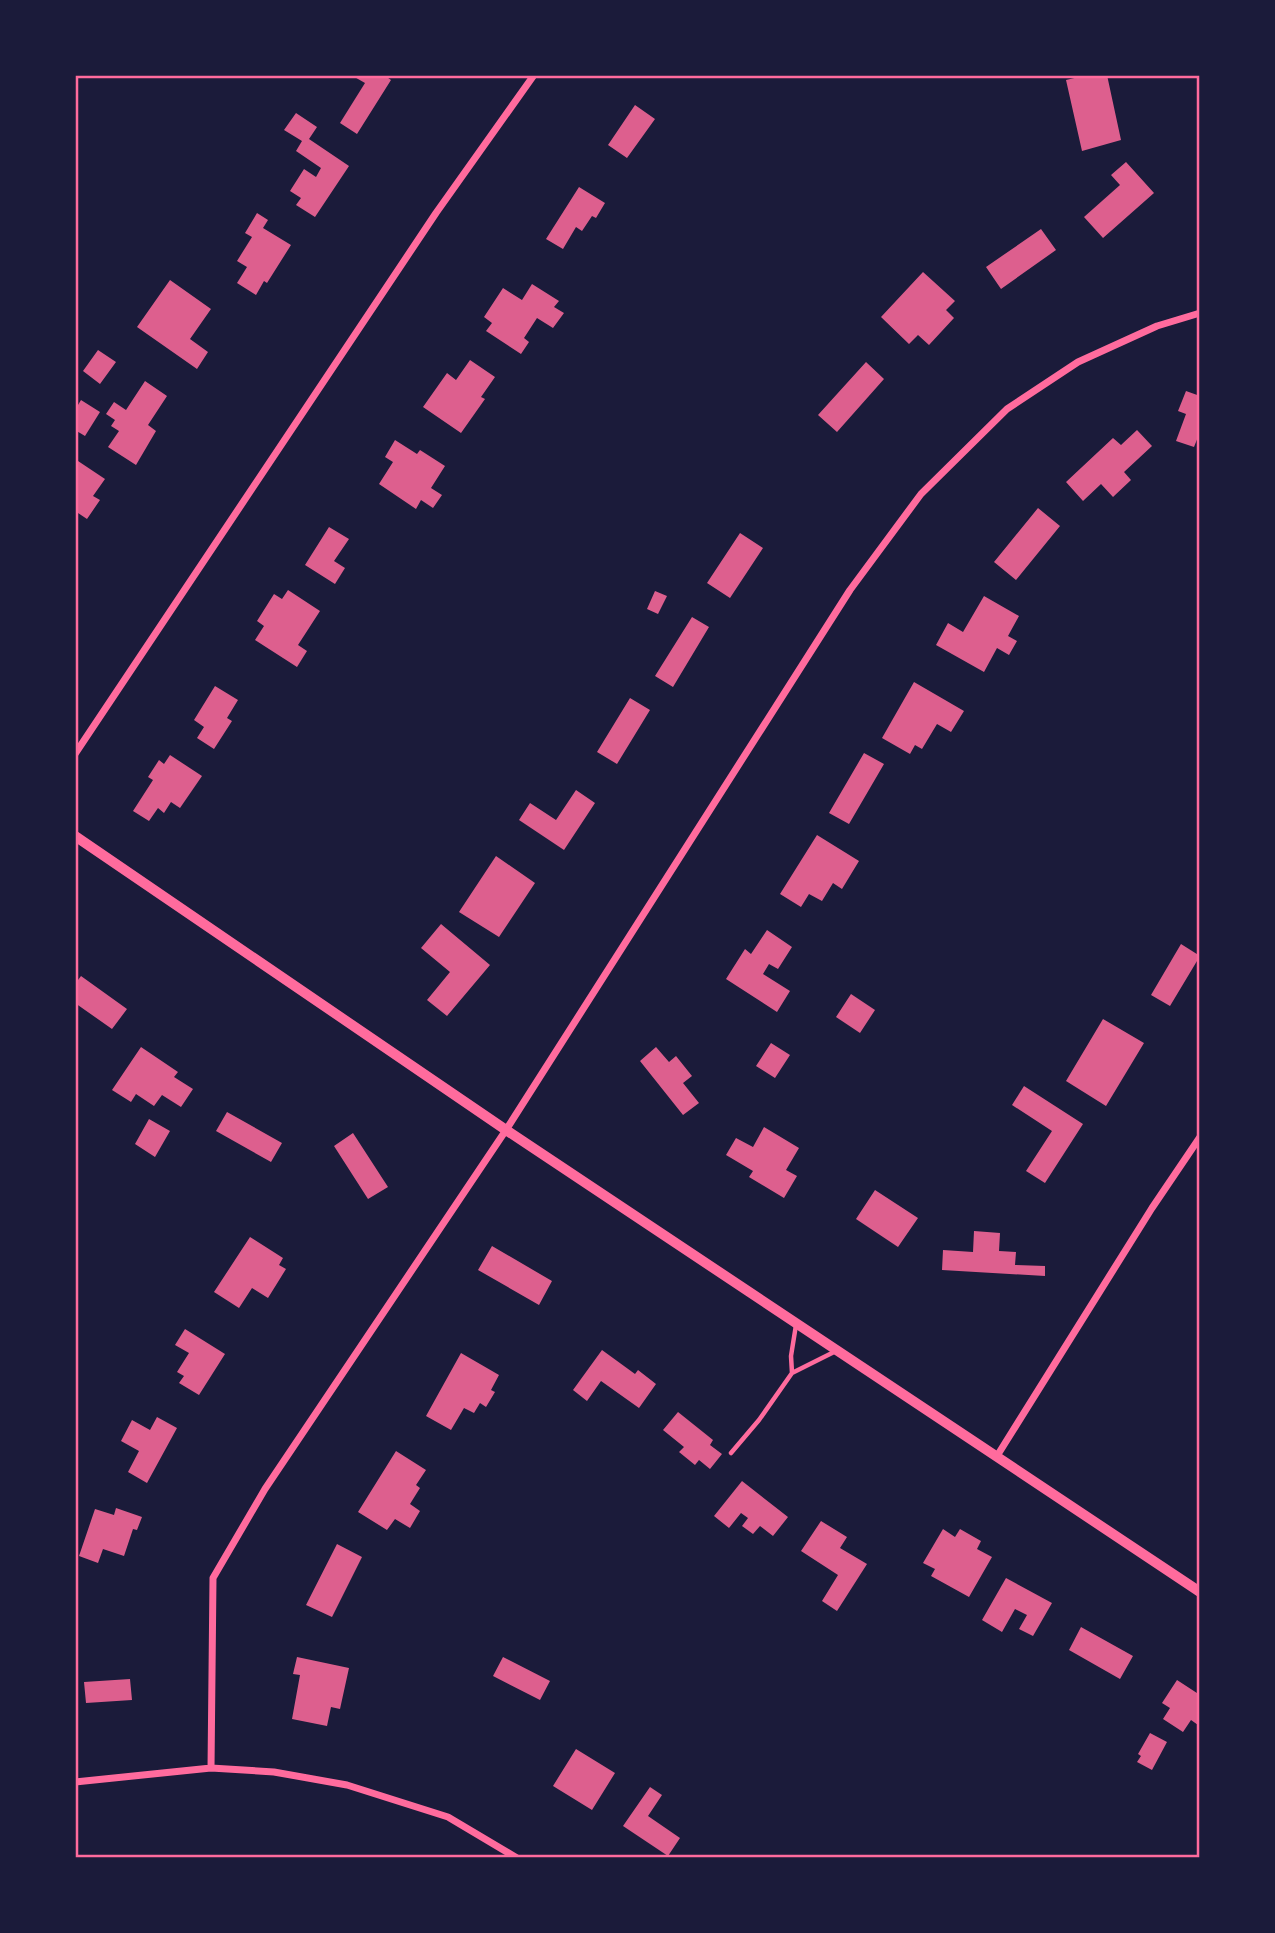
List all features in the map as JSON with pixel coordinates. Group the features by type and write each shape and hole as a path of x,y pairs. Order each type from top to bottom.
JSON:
{"street":[{"path":"75,754 436,213 534,75"},
{"path":"211,1768 213,1578 265,1489 506,1130 850,590 921,494 1007,408 1079,362 1157,326 1200,313"},
{"path":"75,836 506,1130 1200,1592"},
{"path":"997,1456 1152,1208 1200,1137"},
{"path":"75,1782 211,1768 274,1772 347,1785 448,1817 517,1858"}],"lane":[{"path":"792,1373 791,1356 797,1323"},
{"path":"731,1453 759,1420 792,1373 837,1350"}],"building":[{"path":"351,75 384,75 391,80 357,134 340,123 365,83"},
{"path":"1087,75 1107,75 1121,140 1082,151 1066,80"},
{"path":"635,105 655,119 627,158 608,145"},
{"path":"296,113 317,127 309,139 349,166 315,217 296,205 301,198 290,191 304,169 316,177 321,168 296,151 302,141 284,130"},
{"path":"1126,162 1154,193 1103,238 1084,217 1120,185 1111,175"},
{"path":"579,187 605,203 596,218 592,216 582,231 576,227 563,249 546,239"},
{"path":"257,213 268,220 263,228 291,245 267,283 264,281 256,295 237,283 247,267 237,261 252,237 245,233"},
{"path":"1041,229 1056,250 1001,289 986,267"},
{"path":"923,272 955,301 946,310 954,318 929,345 918,335 909,344 881,317"},
{"path":"170,280 211,309 190,339 208,352 197,369 137,327"},
{"path":"532,284 559,301 554,307 564,313 553,328 537,318 524,338 529,342 521,354 486,331 492,323 484,317 503,288 522,300"},
{"path":"98,350 116,362 100,384 83,371"},
{"path":"470,360 495,377 481,397 485,399 461,433 423,407 447,373 456,380"},
{"path":"866,362 884,379 837,432 818,415"},
{"path":"145,381 167,396 148,425 156,431 136,465 108,447 119,431 111,426 115,420 106,414 114,402 126,410"},
{"path":"1186,391 1200,396 1200,432 1194,447 1176,441 1186,414 1178,411"},
{"path":"81,400 100,412 85,436 75,430 75,410"},
{"path":"1137,430 1152,446 1124,472 1131,480 1113,497 1101,484 1083,501 1066,482 1113,438 1121,445"},
{"path":"395,440 417,454 420,450 445,466 431,488 442,495 433,508 421,500 416,509 379,484 393,462 385,457"},
{"path":"75,459 105,479 93,496 100,500 87,519 75,511"},
{"path":"1038,508 1060,526 1016,580 994,562"},
{"path":"329,527 349,539 334,561 345,568 335,584 305,565"},
{"path":"740,533 763,548 730,598 707,583"},
{"path":"288,590 320,611 298,645 307,651 297,667 255,640 264,626 257,621 274,594 282,599"},
{"path":"655,591 667,596 658,614 647,609"},
{"path":"984,596 1019,616 1008,636 1017,641 1009,655 997,648 984,672 936,645 948,623 963,632"},
{"path":"692,617 709,627 673,687 655,676"},
{"path":"914,682 964,711 951,732 937,724 922,749 915,745 910,754 882,738"},
{"path":"215,686 238,700 227,718 232,721 214,749 197,738 204,727 194,720"},
{"path":"630,698 650,710 617,764 597,752"},
{"path":"864,753 884,764 849,824 829,813"},
{"path":"170,755 202,776 180,808 171,802 164,813 158,808 149,821 133,811 153,780 148,777 159,760 164,764"},
{"path":"576,790 595,803 564,850 519,820 530,803 556,820"},
{"path":"817,835 859,861 842,889 833,883 822,901 809,894 801,907 780,894"},
{"path":"496,856 535,883 499,937 459,912"},
{"path":"441,924 490,965 447,1016 427,1000 450,972 421,948"},
{"path":"767,930 792,947 778,969 769,964 763,974 790,991 777,1012 726,979 745,949 751,954"},
{"path":"1181,944 1200,956 1170,1006 1151,995"},
{"path":"81,976 127,1009 112,1029 75,1003 75,984"},
{"path":"851,994 875,1010 860,1033 836,1017"},
{"path":"1103,1019 1144,1043 1106,1106 1066,1081"},
{"path":"771,1043 790,1055 775,1078 756,1066"},
{"path":"141,1047 178,1072 174,1077 193,1089 181,1107 162,1095 154,1106 136,1094 131,1102 112,1090"},
{"path":"656,1047 669,1062 676,1056 692,1076 683,1083 699,1103 683,1115 640,1061"},
{"path":"1024,1086 1083,1124 1045,1183 1026,1171 1052,1131 1012,1105"},
{"path":"227,1112 282,1143 271,1162 216,1131"},
{"path":"149,1119 170,1131 155,1157 135,1144"},
{"path":"764,1127 799,1148 786,1170 797,1176 784,1198 749,1177 753,1171 726,1155 736,1138 753,1147"},
{"path":"353,1133 388,1187 368,1199 334,1146"},
{"path":"875,1190 918,1218 898,1247 856,1219"},
{"path":"974,1231 1000,1233 999,1251 1016,1252 1015,1265 1045,1266 1045,1276 942,1270 943,1250 973,1252"},
{"path":"250,1237 283,1258 279,1265 286,1269 268,1298 252,1288 239,1308 214,1292"},
{"path":"492,1246 552,1281 539,1305 478,1270"},
{"path":"185,1329 225,1354 199,1395 179,1383 184,1376 177,1372 189,1353 175,1345"},
{"path":"602,1350 635,1374 638,1370 656,1384 639,1408 601,1381 587,1401 573,1390"},
{"path":"461,1353 499,1375 491,1390 495,1392 486,1407 480,1403 474,1413 464,1408 451,1430 426,1416"},
{"path":"678,1412 713,1440 710,1445 722,1454 710,1469 699,1460 695,1465 679,1452 684,1447 663,1430"},
{"path":"157,1417 177,1428 147,1483 128,1472 139,1451 121,1441 132,1420 150,1430"},
{"path":"396,1451 426,1470 416,1485 420,1488 410,1504 420,1511 410,1528 395,1519 387,1530 358,1512"},
{"path":"742,1481 788,1517 773,1536 760,1526 753,1534 742,1526 748,1518 741,1513 729,1528 714,1516"},
{"path":"116,1508 142,1517 137,1530 133,1529 124,1556 103,1549 98,1563 79,1556 95,1509 114,1515"},
{"path":"821,1521 847,1537 840,1548 867,1564 837,1611 822,1601 838,1575 801,1551"},
{"path":"943,1529 955,1537 960,1529 981,1541 977,1549 992,1557 969,1597 931,1576 935,1569 923,1563"},
{"path":"337,1544 362,1557 332,1617 306,1605"},
{"path":"1006,1578 1052,1603 1033,1636 1019,1629 1027,1615 1015,1609 1002,1632 982,1620"},
{"path":"1081,1627 1133,1656 1120,1679 1069,1650"},
{"path":"297,1657 349,1668 340,1709 331,1707 327,1726 292,1719 300,1675 293,1674"},
{"path":"503,1657 550,1681 540,1700 493,1676"},
{"path":"130,1679 132,1700 86,1703 84,1682"},
{"path":"1177,1680 1200,1695 1200,1722 1198,1725 1191,1720 1183,1732 1163,1719 1170,1708 1162,1703"},
{"path":"1150,1733 1167,1742 1152,1770 1137,1762 1141,1756 1138,1754"},
{"path":"576,1749 615,1773 592,1810 553,1786"},
{"path":"650,1787 662,1795 648,1816 680,1838 668,1856 623,1826"}]}
